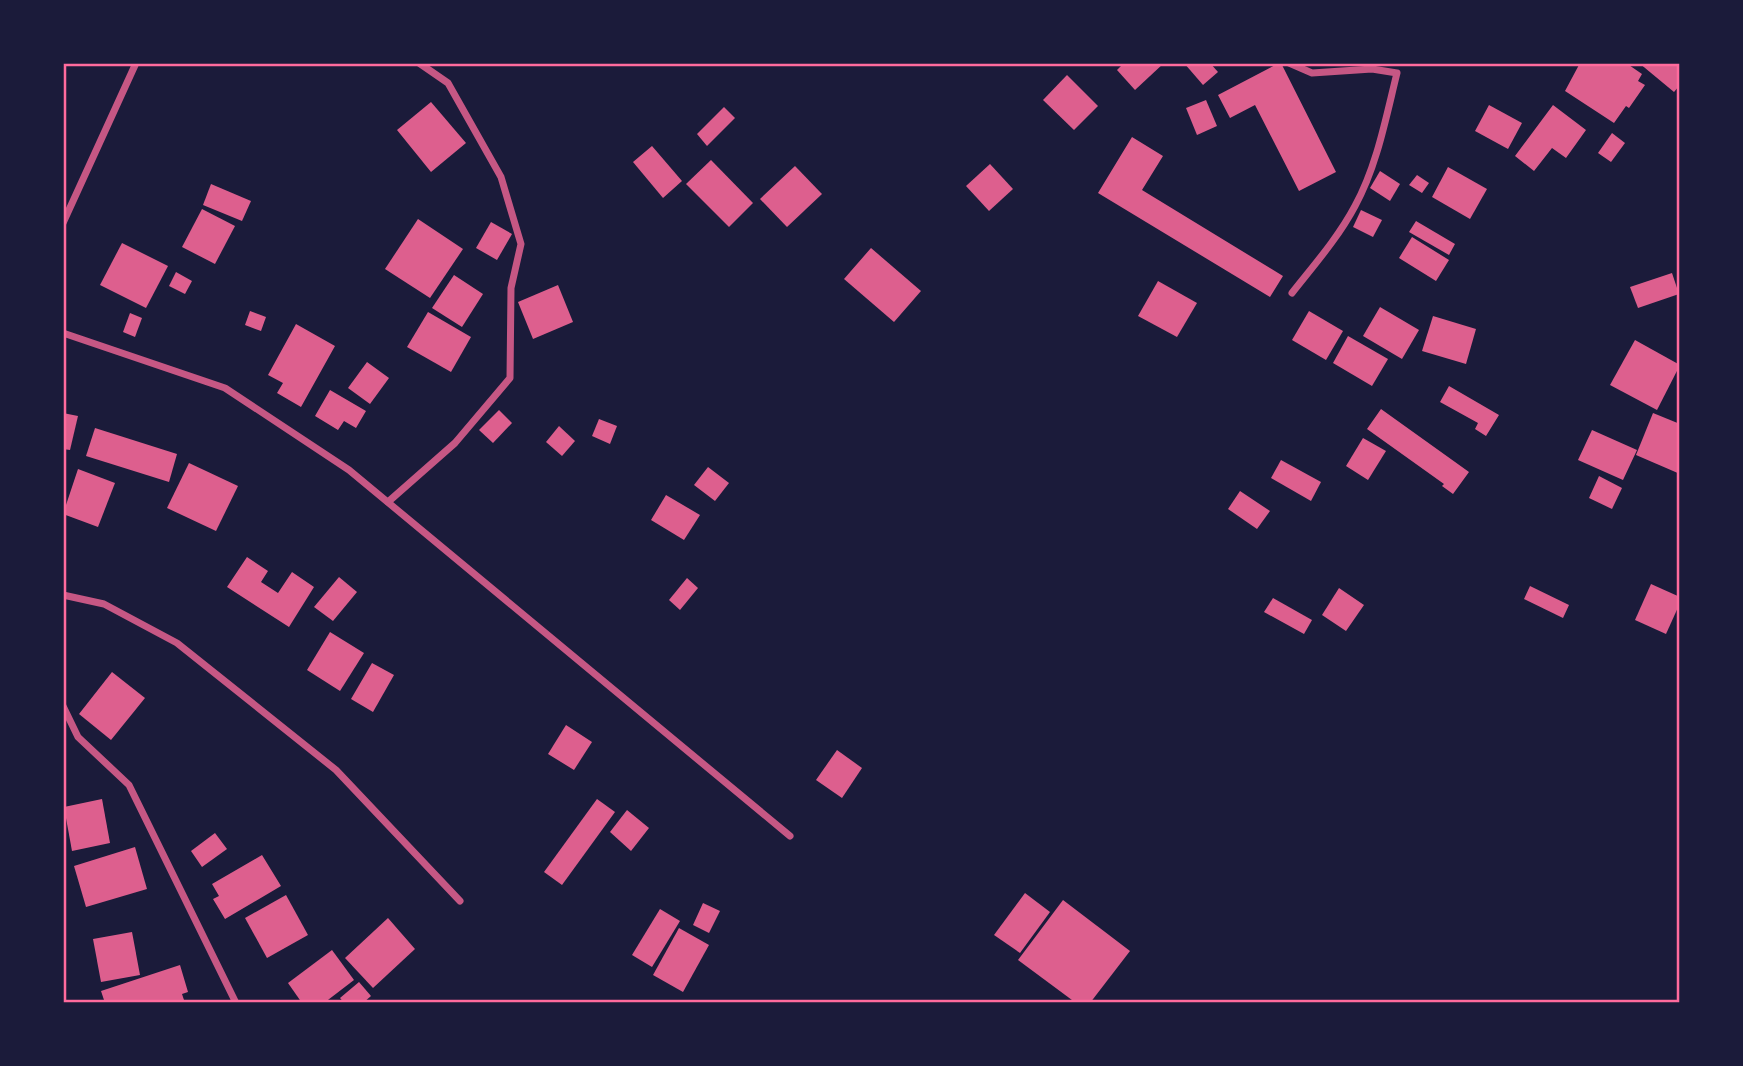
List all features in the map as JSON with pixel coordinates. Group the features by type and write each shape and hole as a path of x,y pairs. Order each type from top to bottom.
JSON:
{"street":[{"path":"63,223 136,63"},
{"path":"388,502 455,443 510,378 512,288 521,244 501,177 468,118 448,83 419,63"},
{"path":"1289,63 1312,73 1371,69 1397,73 1377,153 1356,205 1332,243 1292,293"},
{"path":"63,334 225,388 349,470 790,836"},
{"path":"63,595 104,604 177,643 336,770 460,901"},
{"path":"63,706 78,737 129,785 236,1003"}],"building":[{"path":"1124,63 1164,63 1135,90 1117,70"},
{"path":"1184,63 1210,63 1218,72 1203,85"},
{"path":"1279,63 1336,172 1299,191 1255,105 1230,118 1218,95"},
{"path":"1580,63 1626,63 1642,74 1638,81 1645,85 1629,108 1626,106 1614,123 1565,91"},
{"path":"1639,63 1680,63 1680,85 1674,92"},
{"path":"1067,75 1098,106 1074,130 1043,100"},
{"path":"1206,100 1217,126 1197,135 1186,108"},
{"path":"431,102 466,143 431,172 397,130"},
{"path":"1489,105 1522,123 1508,149 1475,131"},
{"path":"1553,105 1586,130 1566,158 1552,148 1534,171 1515,156"},
{"path":"724,107 735,118 707,146 697,134"},
{"path":"1612,133 1625,143 1611,162 1598,153"},
{"path":"1132,137 1163,156 1142,190 1283,276 1270,297 1098,193"},
{"path":"652,146 682,181 663,198 633,162"},
{"path":"711,160 753,203 729,227 686,184"},
{"path":"990,164 1013,189 989,211 966,186"},
{"path":"795,166 822,194 787,227 760,199"},
{"path":"1448,167 1487,189 1470,219 1432,197"},
{"path":"1380,171 1400,184 1390,201 1370,188"},
{"path":"1417,175 1429,183 1422,193 1409,185"},
{"path":"211,184 251,201 242,221 203,205"},
{"path":"202,209 235,226 215,264 182,247"},
{"path":"1361,210 1382,220 1373,237 1353,227"},
{"path":"418,219 463,249 430,298 385,269"},
{"path":"1416,221 1455,244 1449,255 1409,232"},
{"path":"491,222 512,234 497,260 476,248"},
{"path":"1412,237 1449,260 1436,281 1399,258"},
{"path":"122,243 168,266 146,308 100,285"},
{"path":"871,248 921,291 894,322 844,279"},
{"path":"176,272 192,281 185,294 169,286"},
{"path":"1672,273 1679,294 1638,308 1630,287"},
{"path":"454,275 483,294 462,327 432,308"},
{"path":"1158,281 1197,303 1177,337 1138,316"},
{"path":"558,285 573,322 533,339 518,302"},
{"path":"1380,307 1419,330 1402,359 1363,336"},
{"path":"250,311 266,317 261,331 245,325"},
{"path":"1309,311 1343,331 1326,360 1292,340"},
{"path":"428,312 471,337 451,372 407,347"},
{"path":"130,313 142,318 135,337 123,332"},
{"path":"1433,316 1476,329 1466,364 1422,351"},
{"path":"296,324 335,346 301,407 277,393 283,383 268,375"},
{"path":"1348,336 1388,359 1372,386 1333,363"},
{"path":"1635,340 1680,365 1657,410 1610,385"},
{"path":"367,362 389,378 370,404 348,388"},
{"path":"1449,386 1499,415 1486,436 1475,429 1478,423 1440,402"},
{"path":"330,390 366,411 356,428 344,421 338,430 315,416"},
{"path":"1381,409 1469,472 1453,494 1442,486 1444,484 1367,429"},
{"path":"499,410 512,423 493,443 479,430"},
{"path":"63,413 78,416 70,450 63,449"},
{"path":"1653,413 1680,424 1680,474 1636,455"},
{"path":"599,419 617,426 610,444 592,436"},
{"path":"559,426 575,441 562,456 546,442"},
{"path":"95,428 177,454 169,482 86,456"},
{"path":"1592,430 1637,450 1623,480 1578,460"},
{"path":"1363,438 1386,451 1368,480 1346,466"},
{"path":"1281,460 1321,482 1311,501 1271,478"},
{"path":"189,463 238,486 216,531 167,508"},
{"path":"708,467 729,483 715,501 694,485"},
{"path":"78,469 115,483 98,527 63,514"},
{"path":"1599,476 1622,488 1612,509 1589,498"},
{"path":"1240,491 1270,511 1257,529 1228,509"},
{"path":"666,495 700,515 684,540 651,520"},
{"path":"247,557 268,571 261,582 278,593 292,572 314,587 289,627 227,587"},
{"path":"339,577 357,592 333,621 314,607"},
{"path":"687,578 698,588 680,610 669,600"},
{"path":"1651,584 1680,597 1680,603 1666,634 1635,620"},
{"path":"1530,586 1569,605 1563,618 1524,599"},
{"path":"1339,588 1364,605 1346,631 1322,615"},
{"path":"1273,598 1312,620 1304,634 1264,612"},
{"path":"330,632 364,653 340,691 307,670"},
{"path":"372,663 394,675 373,712 351,699"},
{"path":"112,672 145,698 111,740 79,714"},
{"path":"566,725 592,742 574,770 548,754"},
{"path":"837,750 862,768 842,798 816,780"},
{"path":"102,799 110,843 72,851 64,807"},
{"path":"597,799 615,812 562,885 544,872"},
{"path":"627,810 649,828 631,851 610,832"},
{"path":"215,833 227,849 202,867 191,851"},
{"path":"135,847 147,889 86,907 74,866"},
{"path":"262,855 281,886 225,919 213,899 219,896 212,884"},
{"path":"1025,893 1050,912 1020,953 994,935"},
{"path":"286,895 308,935 267,958 245,918"},
{"path":"1063,900 1130,951 1090,1003 1076,1003 1018,960"},
{"path":"703,903 720,911 709,933 693,925"},
{"path":"660,909 680,921 652,967 632,955"},
{"path":"388,918 415,949 373,988 345,958"},
{"path":"679,928 709,945 683,992 653,975"},
{"path":"132,932 140,975 101,982 93,939"},
{"path":"332,950 354,980 324,1003 302,1003 288,983"},
{"path":"180,965 188,992 182,994 185,1003 105,1003 101,991"},
{"path":"359,982 371,996 363,1003 344,1003 340,998"}]}
